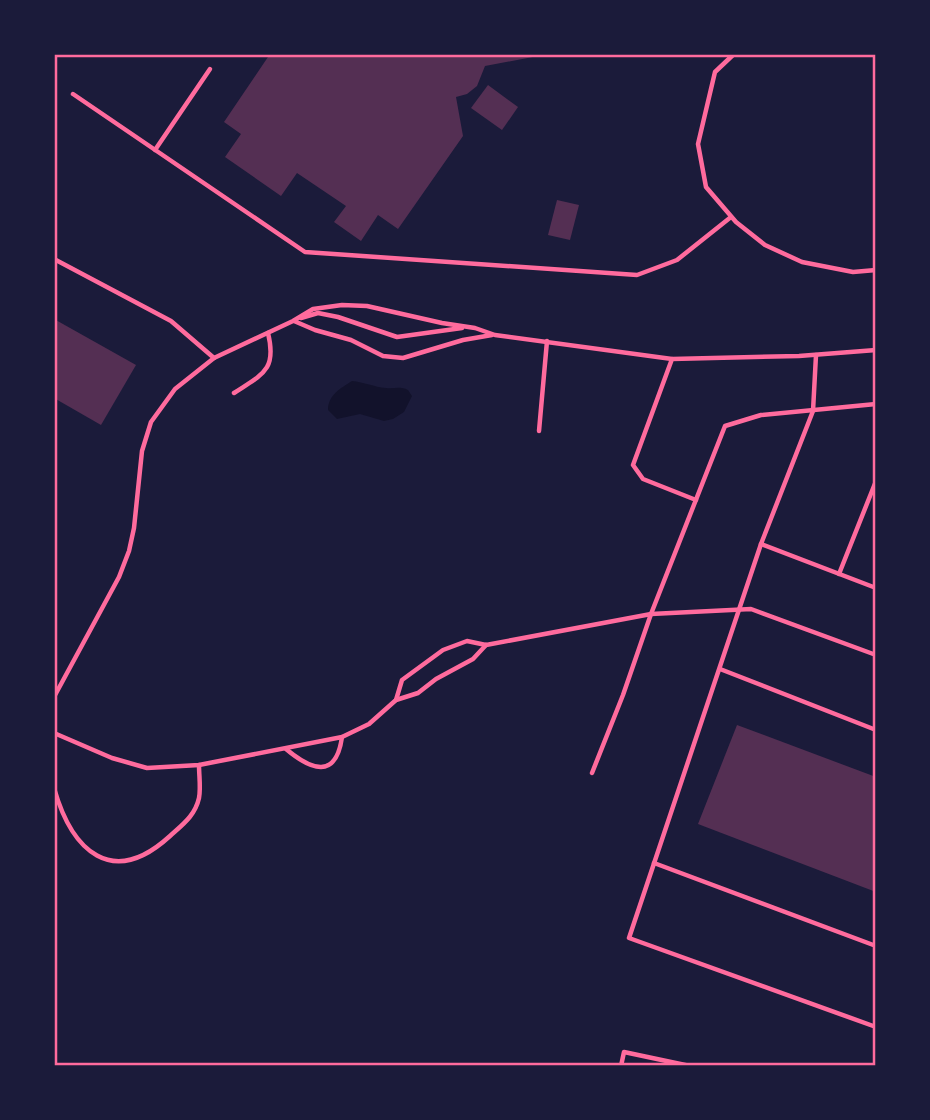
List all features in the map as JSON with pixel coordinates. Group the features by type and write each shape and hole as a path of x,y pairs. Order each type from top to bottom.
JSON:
{"lane":[{"path":"734,54 715,72 698,144 706,187 731,216 765,245 802,262 853,272 876,270"},
{"path":"155,150 210,69"},
{"path":"73,94 305,252 637,275 677,260 731,216"},
{"path":"54,259 171,321 214,358"},
{"path":"54,697 119,576 129,551 142,451 151,422 175,389 214,358 313,309 342,305 367,306 495,335 672,359 816,355 876,349"},
{"path":"293,321 318,313 397,337 468,327"},
{"path":"293,321 351,340 383,356 403,358 463,340 495,335"},
{"path":"234,393 256,378 270,363 273,353 268,333"},
{"path":"539,431 547,341"},
{"path":"816,355 813,411 761,544 629,938 876,1027"},
{"path":"672,359 633,464 643,479 696,500"},
{"path":"592,773 725,426 761,415 876,404"},
{"path":"839,574 876,481"},
{"path":"761,544 876,588"},
{"path":"396,700 402,680 443,650 467,641 486,645 651,614 751,609 876,654"},
{"path":"54,733 113,758 147,768 199,765 286,749 342,737 369,724 396,700 418,693 436,679 474,659 486,645"},
{"path":"720,668 876,730"},
{"path":"286,749 302,762 319,768 335,760 342,737"},
{"path":"54,788 66,822 86,848 101,859 119,863 142,858 192,815 200,796 199,765"},
{"path":"654,863 876,946"},
{"path":"621,1066 624,1052 690,1066"}],"shaded area":[{"path":"352,381 405,389 412,396 404,412 393,419 384,421 360,414 337,419 328,410 330,400 336,392"}],"building":[{"path":"270,54 538,56 485,66 477,86 467,94 456,97 463,136 398,229 378,215 361,241 334,222 346,206 297,173 281,196 225,157 241,134 224,122"},
{"path":"488,85 518,107 502,130 471,108"},
{"path":"557,200 579,205 570,240 548,235"},
{"path":"54,319 136,365 101,425 54,398"},
{"path":"737,725 876,777 876,892 698,824"}]}
